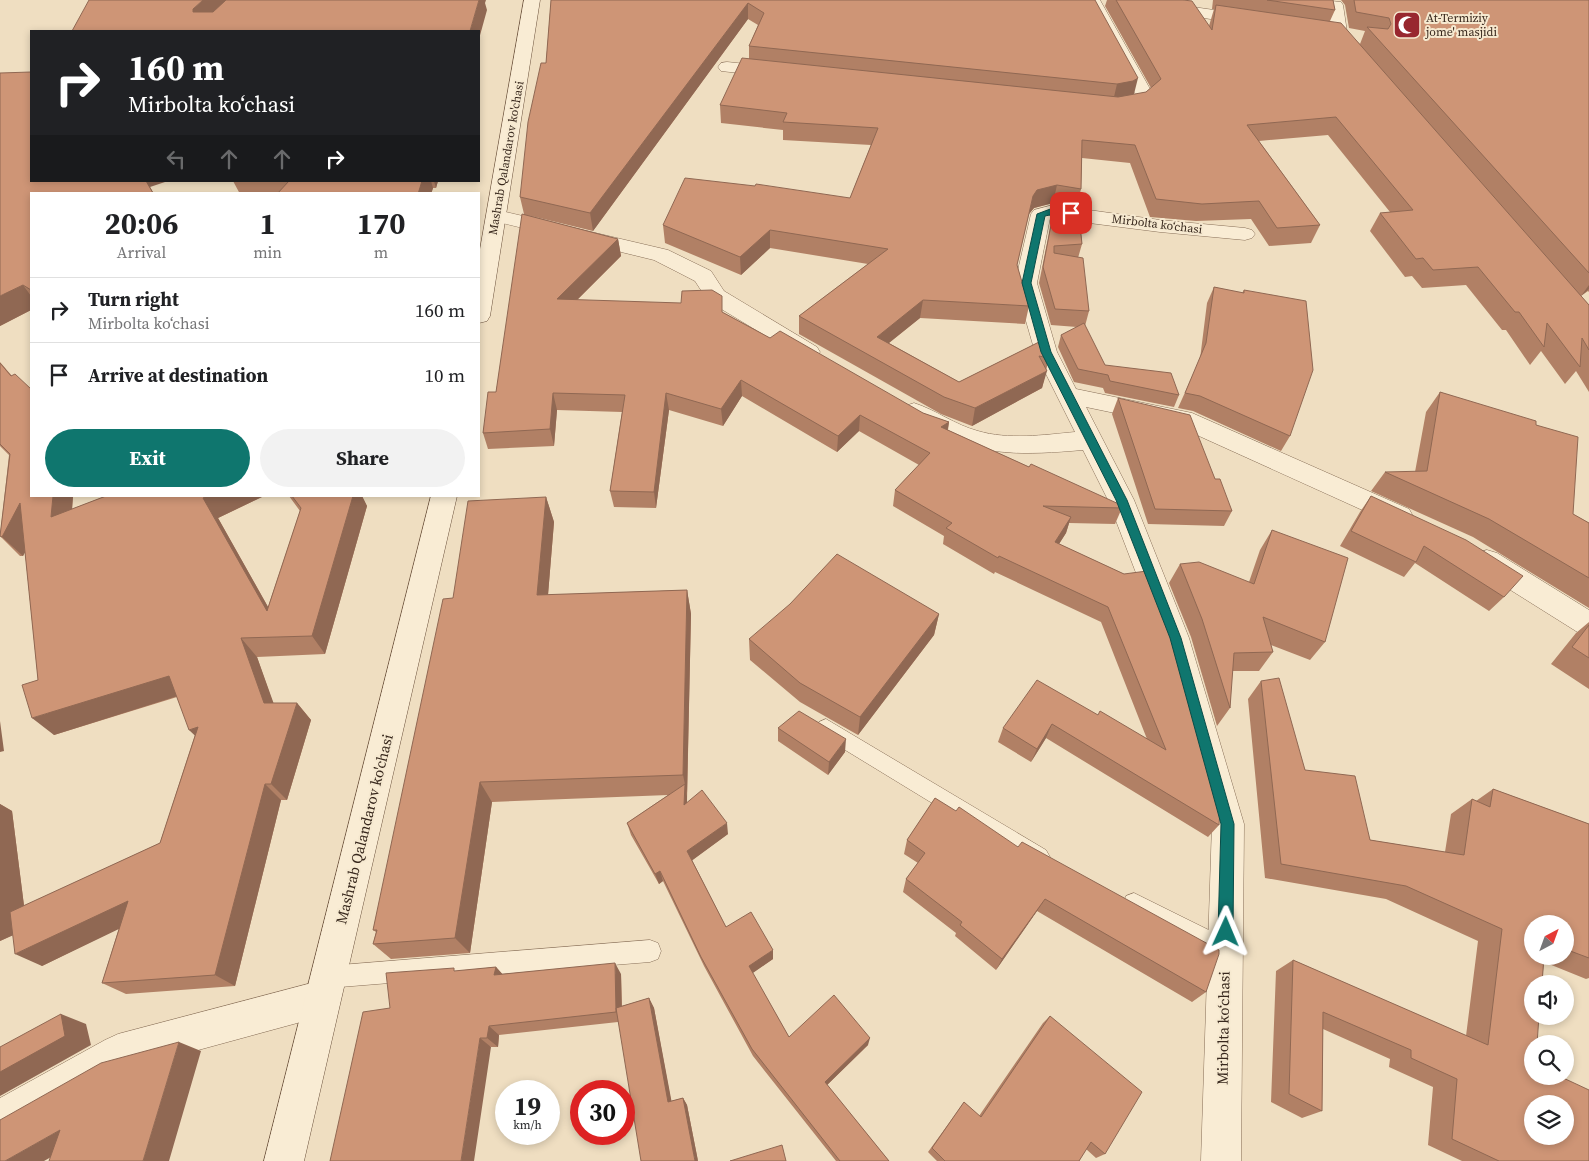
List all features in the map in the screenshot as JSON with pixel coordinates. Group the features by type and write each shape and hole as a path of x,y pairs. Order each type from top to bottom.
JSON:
{"street":[{"name":"Mashrab Qalandarov ko'chasi","path":"480,310 532,0"},
{"path":"1092,0 1146,96 1135,104 1113,108 1094,106"},
{"path":"1330,0 1335,5 1339,33 1365,63"},
{"path":"1146,6 1188,6 1261,22"},
{"path":"1319,30 1365,37"},
{"path":"727,67 796,74"},
{"name":"Mirbolta koʻchasi","path":"1221,1161 1228,824 1176,638 1122,500 1046,352 1026,283 1041,214 1053,211 1160,226 1245,234"},
{"path":"497,216 661,256 685,266 703,276 716,296 831,364"},
{"path":"1068,396 1183,419 1422,526"},
{"path":"898,403 931,422 984,442 1049,444 1091,440"},
{"name":"Mashrab Qalandarov ko'chasi","path":"284,1161 444,497"},
{"path":"1463,546 1589,626"},
{"path":"0,1118 118,1053 325,987"}],"lane":[{"path":"809,718 1052,864"},
{"path":"1113,894 1225,950"},
{"path":"325,987 650,951"}],"building":[{"path":"89,0 203,0 193,9 193,12 213,12 226,0 479,0 470,30 73,30"},
{"path":"551,0 1095,0 1138,78 1133,81 1117,84 749,46 764,13 748,3 590,213 520,197 528,122 541,63 546,63"},
{"path":"1116,0 1192,1 1212,30 1216,5 1341,23 1589,305 1589,350 1582,338 1580,367 1547,323 1544,347 1519,312 1515,312 1478,267 1433,270 1423,258 1416,259 1380,213 1413,210 1336,117 1247,125 1320,225 1277,228 1259,201 1202,204 1156,199 1135,145 1082,140 1081,189 1057,185 1037,190 1033,196 1017,265 1029,306 923,300 877,337 959,382 1041,341 1049,358 1039,356 1047,371 975,408 944,397 799,316 888,249 770,230 740,257 663,225 685,178 755,186 756,184 850,198 878,128 783,122 787,113 720,105 742,58 1118,97 1146,92 1161,79"},
{"path":"1267,0 1333,0 1335,10"},
{"path":"1354,0 1589,0 1589,273 1367,27 1388,29 1391,24 1389,18 1356,12"},
{"path":"30,72 30,182 147,182 152,192 30,192 30,289 23,285 0,296 0,73"},
{"path":"288,182 422,182 419,192 279,192"},
{"path":"1055,204 1081,207 1082,244 1054,246 1054,253 1083,258 1089,311 1055,309 1043,267"},
{"path":"522,214 618,239 557,299 681,303 682,291 712,290 722,296 722,312 770,338 780,331 923,413 949,422 941,427 1029,467 1031,464 1121,505 1122,508 1043,506 1071,517 1055,542 1124,574 1147,571 1167,624 1220,810 1219,825 1052,724 1037,749 1003,728 1037,680 1098,715 1100,711 1166,750 1108,607 999,556 998,558 946,528 952,523 895,490 930,453 860,415 838,436 741,380 721,409 666,393 654,492 610,491 625,395 553,393 550,429 483,433 488,392 496,392"},
{"path":"1214,287 1244,293 1244,290 1306,301 1313,370 1290,436 1200,396 1185,393 1206,343"},
{"path":"1084,323 1105,365 1171,373 1179,395 1110,381 1108,375 1078,369 1061,335"},
{"path":"0,363 11,376 15,374 30,388 30,497 53,497 51,517 103,497 205,497 203,498 267,611 301,508 293,497 353,497 312,636 241,638 264,703 297,703 271,784 265,784 215,975 102,983 128,901 15,954 10,912 160,843 198,727 189,730 169,676 32,718 22,685 38,680 20,503 2,537 0,536 10,454 0,444"},
{"path":"1440,392 1536,421 1536,425 1578,437 1573,514 1589,523 1589,578 1489,519 1385,472 1427,471"},
{"path":"1118,398 1190,415 1215,479 1220,479 1232,511 1155,509"},
{"path":"1371,496 1466,540 1523,576 1504,597 1424,546 1416,562 1351,531"},
{"path":"546,497 537,595 687,590 683,775 480,782 455,938 373,944 377,930 373,930 443,599 453,598 468,501"},
{"path":"1272,530 1348,558 1325,642 1263,617 1273,652 1234,653 1230,708 1202,619 1180,564 1199,562 1254,584"},
{"path":"837,554 939,614 860,717 800,683 749,639 790,604"},
{"path":"1589,625 1589,658 1572,647"},
{"path":"1279,678 1305,770 1355,776 1370,840 1464,855 1472,799 1490,807 1493,789 1589,824 1589,958 1574,952 1574,915 1524,915 1524,965 1543,965 1543,975 1524,975 1524,1025 1538,1025 1538,1035 1524,1035 1524,1085 1574,1085 1574,1083 1589,1090 1589,1161 1499,1161 1452,1139 1457,1079 1411,1058 1411,1050 1323,1012 1322,1111 1289,1094 1293,960 1488,1045 1502,929 1406,886 1281,864 1261,681"},
{"path":"799,711 846,739 829,762 778,728"},
{"path":"685,784 684,805 702,790 727,823 687,851 726,927 751,912 773,950 749,966 789,1037 834,995 870,1038 825,1082 889,1161 840,1161 752,1049 701,957 660,871 655,874 627,823"},
{"path":"935,798 956,811 959,807 1018,847 1022,842 1219,950 1206,992 1045,899 1002,959 960,925 962,922 906,879 925,853 907,840"},
{"path":"615,963 616,1012 489,1026 487,1038 480,1038 461,1161 330,1161 363,1012 390,1008 386,973 454,968 454,971 496,967 494,975"},
{"path":"649,998 668,1102 683,1098 695,1161 641,1161 635,1124 635,1080 628,1080 616,1008"},
{"path":"61,1014 65,1036 0,1072 0,1047"},
{"path":"1050,1016 1142,1092 1105,1154 1091,1142 1079,1161 945,1161 932,1148 964,1102 981,1117"},
{"path":"179,1042 143,1161 49,1161 60,1130 5,1161 0,1161 0,1120 101,1063"},
{"path":"782,1145 786,1161 730,1161"}],"place":[{"name":"At-Termiziy jome' masjidi","path":"1407,25"}],"route":[{"path":"1071,213 1053,211 1041,214 1026,283 1046,352 1122,500 1176,638 1228,824 1226,932"}]}
